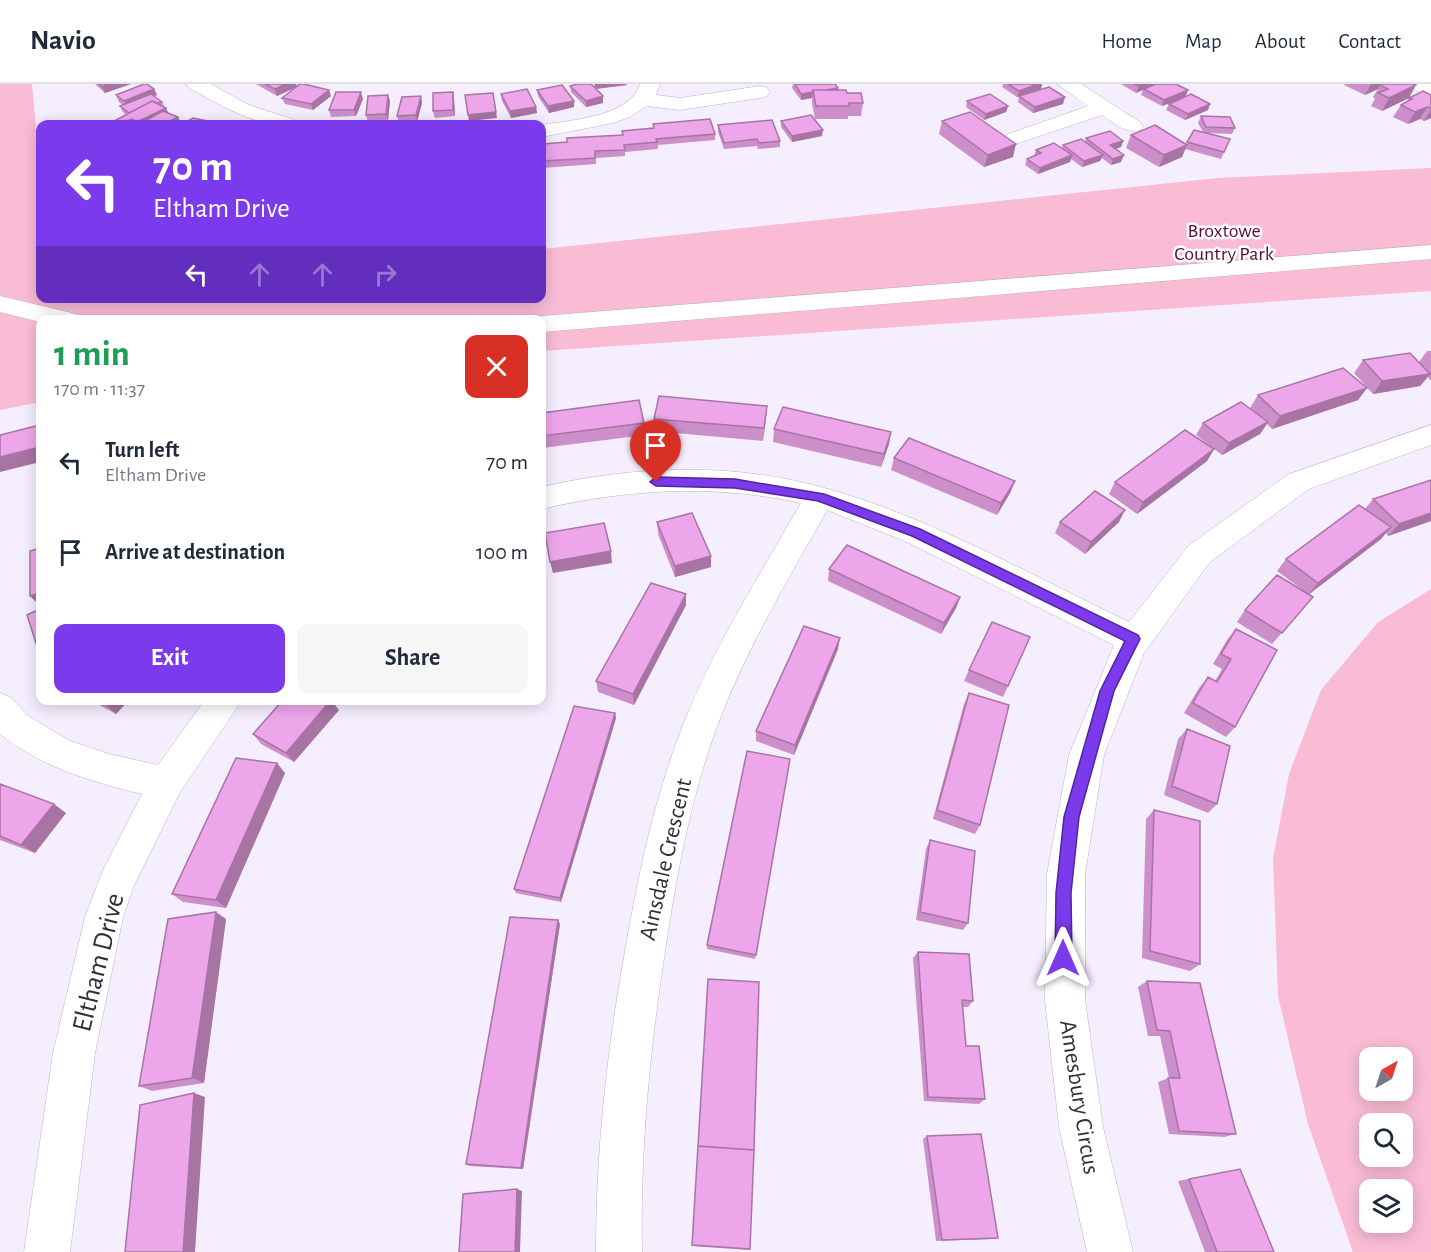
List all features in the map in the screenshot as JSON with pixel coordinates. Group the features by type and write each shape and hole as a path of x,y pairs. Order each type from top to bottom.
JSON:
{"street":[{"path":"196,84 242,109 276,120"},
{"path":"1067,84 1133,126"},
{"path":"1417,84 1431,91"},
{"path":"546,130 609,118 628,110 647,92 681,104 762,94"},
{"path":"1016,138 1104,108"},
{"path":"546,324 1431,252"},
{"path":"0,304 47,315"},
{"name":"Amesbury Circus","path":"1110,1252 1088,1163 1072,1076 1063,979 1064,893 1071,817 1107,691 1133,639 1162,596 1195,558 1232,525 1271,498 1314,474 1359,455 1431,435"},
{"path":"546,497 578,488 619,482 675,481 735,483 819,497 916,532 1133,639"},
{"name":"Ainsdale Crescent","path":"619,1252 623,1124 632,1031 656,881 677,794 705,714 729,659 819,497"},
{"name":"Eltham Drive","path":"47,1252 74,1053 104,917 137,838 166,783 221,705"},
{"path":"0,708 4,718 42,745 79,761 122,774 166,783"}],"green space":[{"name":"Broxtowe Country Park","path":"0,84 32,84 36,128 36,303 546,303 546,249 1218,178 1431,168 1431,291 546,351 546,315 36,315 36,403 0,410"},
{"path":"1431,589 1431,1252 1353,1252 1308,1124 1278,996 1273,859 1289,774 1321,690 1378,622"}],"building":[{"path":"144,84 154,89 124,101 116,95"},
{"path":"265,84 286,84 275,89"},
{"path":"300,84 329,90 311,104 282,98"},
{"path":"591,84 603,96 586,101 570,86"},
{"path":"795,84 835,84 838,88 813,90 813,92 801,94"},
{"path":"1008,84 1038,84 1019,91"},
{"path":"1156,84 1176,84 1188,90 1164,100 1144,89"},
{"path":"562,85 574,101 548,106 537,90"},
{"path":"1380,85 1416,85 1389,98 1378,93 1388,89"},
{"path":"1049,87 1065,97 1035,107 1019,96"},
{"path":"527,89 536,107 510,111 501,94"},
{"path":"813,90 846,90 847,93 861,93 863,103 849,103 849,106 816,106"},
{"path":"1423,91 1431,95 1431,108 1427,107 1415,112 1401,105 1412,99 1409,98"},
{"path":"336,92 361,92 354,110 329,110"},
{"path":"453,92 453,110 433,111 433,93"},
{"path":"493,93 496,112 468,115 465,95"},
{"path":"151,94 162,102 152,101 129,113 120,106"},
{"path":"990,94 1008,106 986,114 967,101"},
{"path":"1191,94 1210,104 1188,114 1169,104"},
{"path":"388,95 386,114 366,115 368,96"},
{"path":"421,96 416,115 397,116 402,97"},
{"path":"152,101 166,108 141,120 116,120"},
{"path":"163,111 178,117 172,120 146,120"},
{"path":"970,112 1016,144 988,155 942,121"},
{"path":"811,115 823,130 792,136 781,121"},
{"path":"1201,116 1230,117 1235,128 1206,127"},
{"path":"710,119 715,134 656,139 657,142 624,145 625,150 595,151 595,158 546,161 546,144 567,142 567,138 623,135 622,131 654,128 653,124"},
{"path":"772,120 780,141 759,143 757,139 724,143 718,125"},
{"path":"1155,125 1187,145 1164,155 1131,135"},
{"path":"1194,130 1230,139 1224,152 1187,142"},
{"path":"1110,131 1123,141 1110,145 1124,155 1113,159 1086,138"},
{"path":"1081,139 1103,155 1084,161 1063,145"},
{"path":"1054,143 1072,155 1040,168 1027,159 1041,153 1036,150"},
{"path":"1410,353 1430,374 1382,381 1363,360"},
{"path":"1343,368 1367,388 1280,416 1258,395"},
{"path":"659,396 767,406 764,428 654,419"},
{"path":"639,400 644,423 546,435 546,412"},
{"path":"1241,402 1268,422 1229,443 1203,423"},
{"path":"783,407 891,432 884,454 774,429"},
{"path":"36,426 36,448 0,457 0,435"},
{"path":"1185,430 1214,449 1143,502 1115,482"},
{"path":"909,438 1015,481 1001,503 894,458"},
{"path":"1431,480 1431,513 1399,524 1373,499"},
{"path":"1095,491 1125,510 1091,542 1060,522"},
{"path":"1359,505 1391,527 1318,583 1286,559"},
{"path":"692,513 711,556 675,566 657,522"},
{"path":"604,523 611,551 550,562 546,533"},
{"path":"847,545 960,597 944,623 829,569"},
{"path":"36,549 36,594 30,596 30,551"},
{"path":"1277,575 1313,597 1282,633 1245,610"},
{"path":"651,583 686,594 633,694 596,681"},
{"path":"36,611 36,643 27,615"},
{"path":"992,622 1030,637 1008,686 969,670"},
{"path":"804,626 840,638 795,745 756,731"},
{"path":"1236,629 1277,650 1235,727 1193,703 1208,677 1217,682 1231,659 1221,654"},
{"path":"969,693 1009,705 980,825 937,810"},
{"path":"279,705 327,705 286,753 253,734"},
{"path":"574,706 615,713 560,898 514,889"},
{"path":"1187,729 1230,746 1217,804 1172,786"},
{"path":"747,751 790,759 756,955 707,945"},
{"path":"236,758 277,763 216,900 172,894"},
{"path":"0,784 54,804 21,845 0,836"},
{"path":"1154,810 1200,821 1200,964 1150,951"},
{"path":"930,840 975,851 968,923 920,912"},
{"path":"216,912 192,1078 139,1086 168,919"},
{"path":"510,917 558,920 521,1168 466,1164"},
{"path":"918,952 969,954 973,1001 962,1000 966,1046 979,1046 985,1099 928,1097"},
{"path":"708,979 759,982 754,1150 698,1146"},
{"path":"1147,981 1200,983 1236,1134 1179,1131 1168,1078 1180,1078 1170,1031 1157,1030"},
{"path":"194,1093 183,1252 125,1252 140,1105"},
{"path":"981,1134 998,1238 942,1240 927,1136"},
{"path":"698,1146 754,1150 750,1249 692,1245"},
{"path":"1240,1169 1274,1252 1217,1252 1189,1179"},
{"path":"517,1189 515,1252 459,1252 463,1194"}],"route":[{"path":"656,482 735,483 785,490 819,497 871,514 916,532 1133,639 1107,691 1071,817 1064,893 1063,958"}]}
